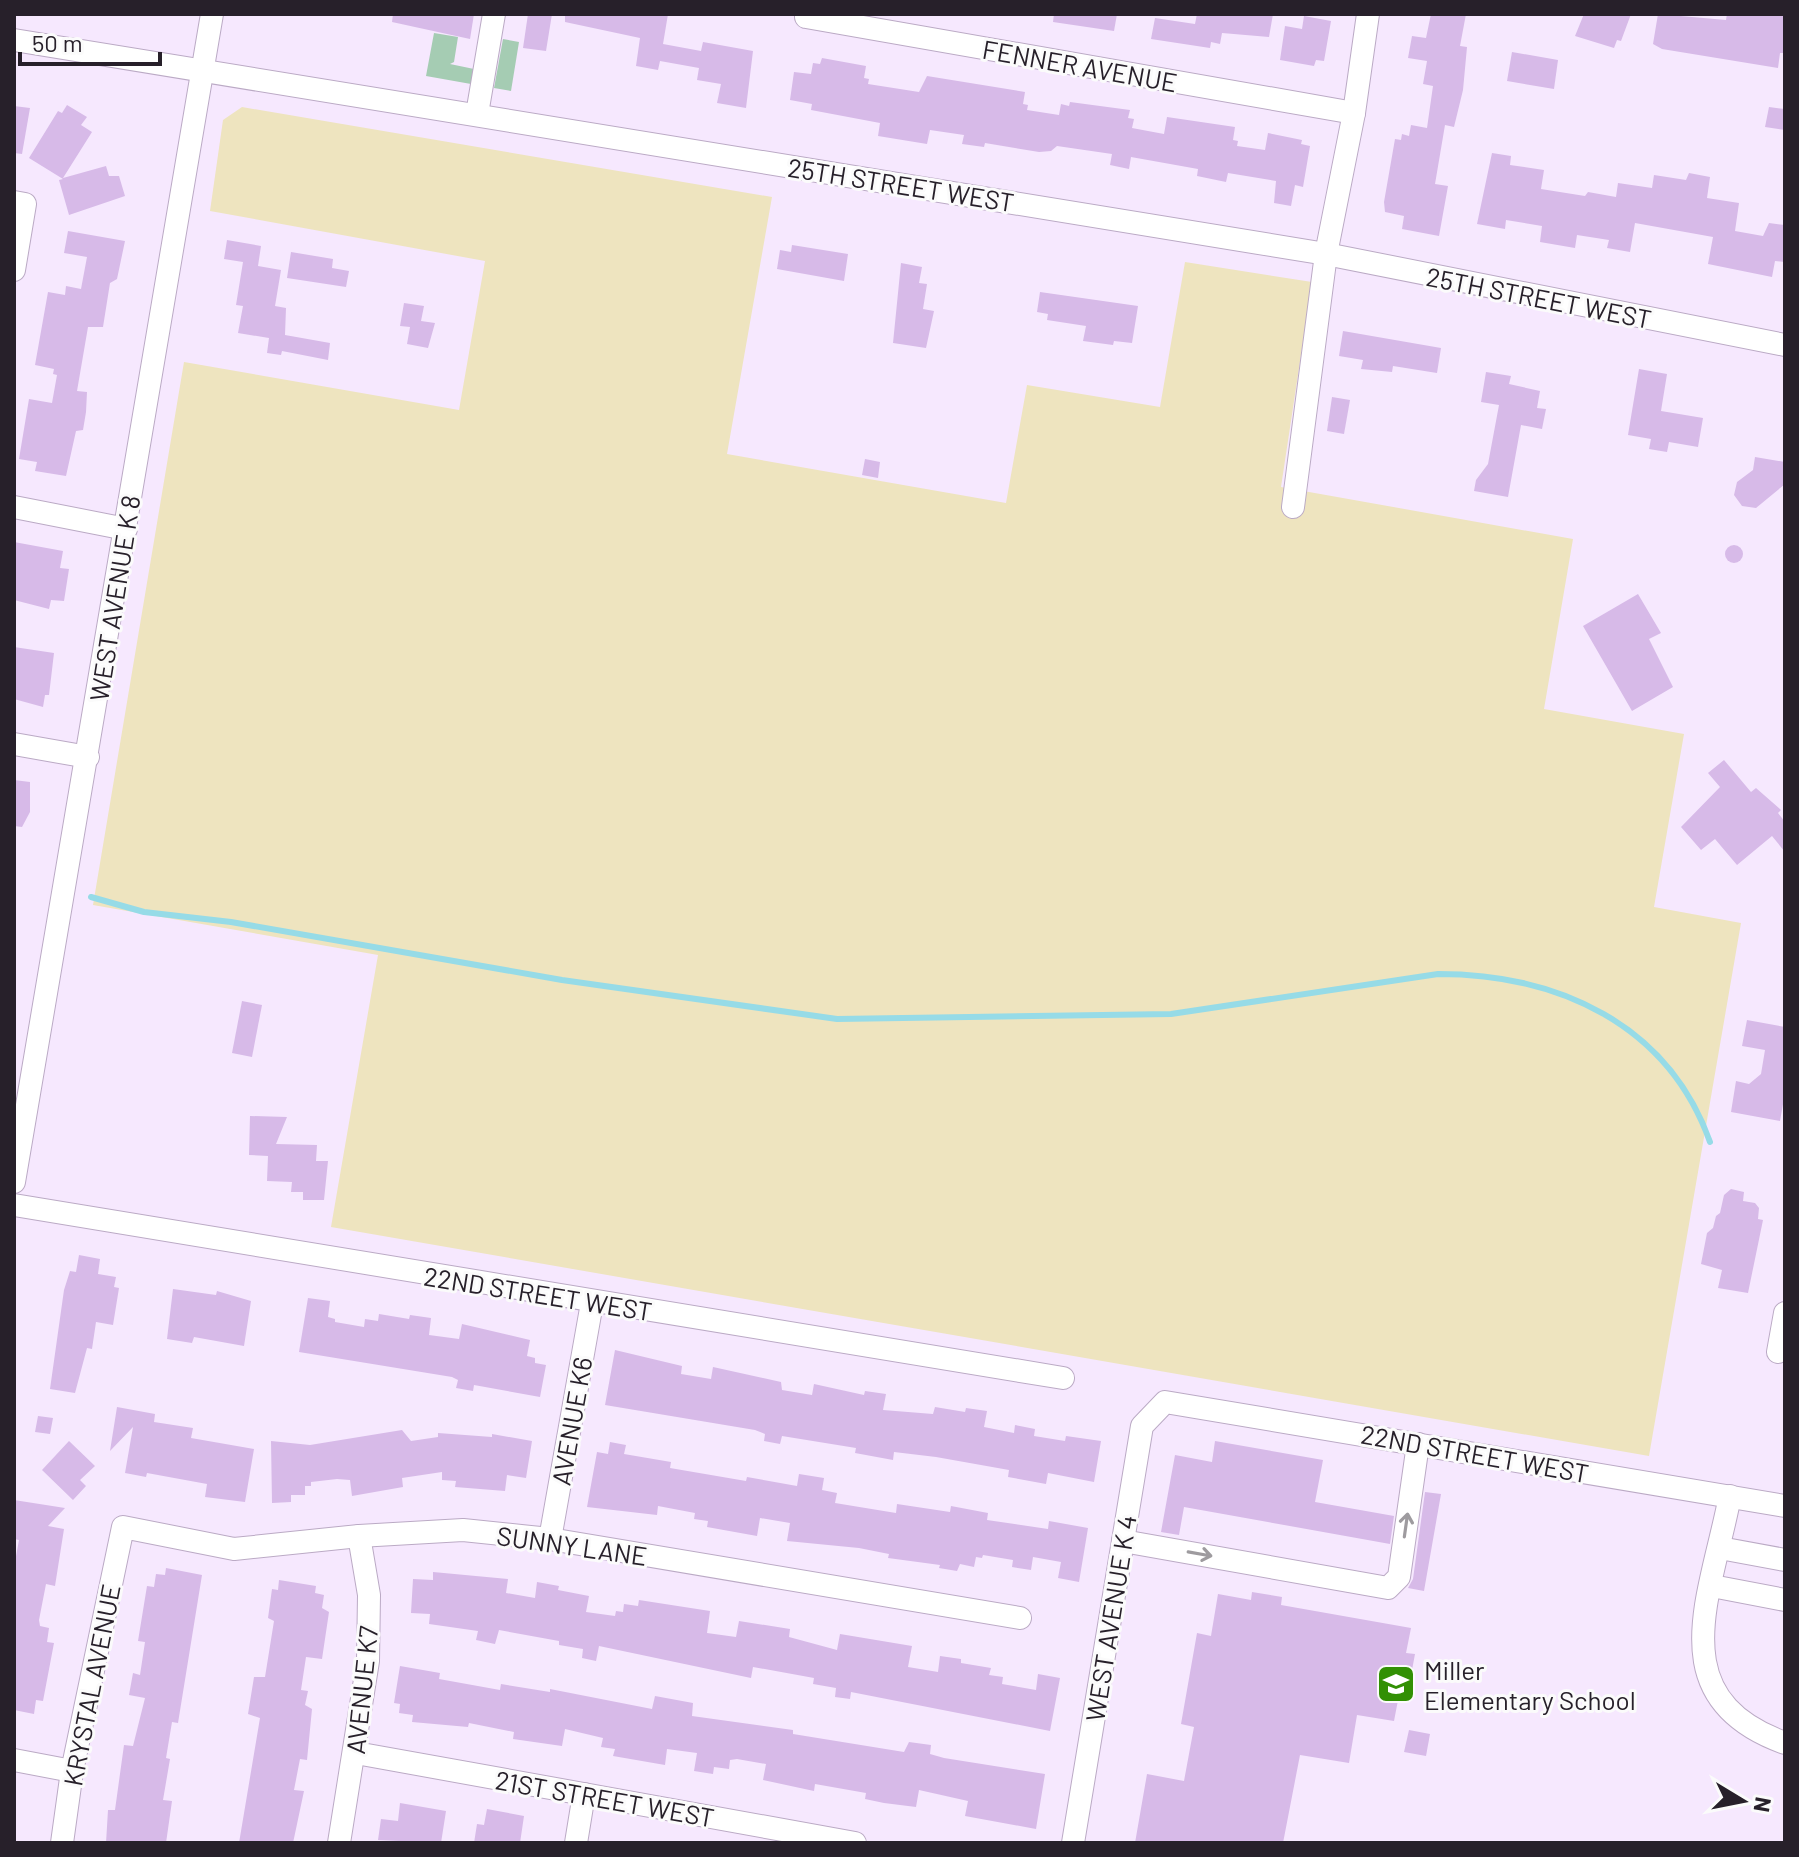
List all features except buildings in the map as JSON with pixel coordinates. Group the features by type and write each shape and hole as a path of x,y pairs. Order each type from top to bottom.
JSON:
{"street":[{"name":"WEST AVENUE K 8","path":"14,1182 212,14"},
{"path":"477,114 494,14"},
{"path":"1293,507 1326,254 1354,113 1368,14"},
{"name":"FENNER AVENUE","path":"807,15 1354,113"},
{"name":"25TH STREET WEST","path":"14,40 1326,254 1785,345"},
{"path":"14,202 25,204 14,270"},
{"path":"14,507 126,529"},
{"path":"14,744 88,757"},
{"name":"22ND STREET WEST","path":"14,1205 592,1303 1063,1378"},
{"name":"AVENUE K6","path":"550,1539 592,1303"},
{"path":"1778,1352 1785,1313"},
{"name":"22ND STREET WEST","path":"1165,1402 1785,1506"},
{"name":"WEST AVENUE K 4","path":"1073,1843 1142,1426 1165,1402"},
{"path":"1123,1541 1388,1588 1399,1577 1418,1444"},
{"path":"1730,1496 1701,1642 1705,1674 1724,1708 1753,1732 1785,1743"},
{"name":"SUNNY LANE","path":"123,1527 234,1549 359,1536 463,1530 550,1539 1020,1618"},
{"name":"KRYSTAL AVENUE","path":"62,1843 72,1771 123,1527"},
{"name":"AVENUE K7","path":"339,1843 356,1753 368,1661 369,1595 359,1536"},
{"path":"1720,1548 1785,1560"},
{"path":"1712,1586 1785,1600"},
{"name":"21ST STREET WEST","path":"356,1753 822,1840 855,1843"},
{"path":"14,1760 72,1771"},
{"path":"576,1843 584,1794"}],"green space":[{"path":"434,33 458,37 454,62 450,64 474,69 471,84 426,76"},
{"path":"503,39 519,42 511,91 494,88"}],"sand":[{"path":"242,107 772,197 727,454 1006,503 1027,385 1160,407 1185,262 1312,282 1281,487 1573,539 1544,709 1684,734 1654,907 1741,923 1649,1456 331,1227 378,955 93,905 184,362 459,410 485,261 210,211 223,120"}],"waterway":[{"path":"91,897 144,912 231,922 562,980 837,1019 1171,1014 1438,974 1482,976 1566,996 1603,1014 1637,1037 1667,1066 1691,1101 1710,1142"}],"place":[{"name":"Miller Elementary School","path":"1396,1684"}]}
